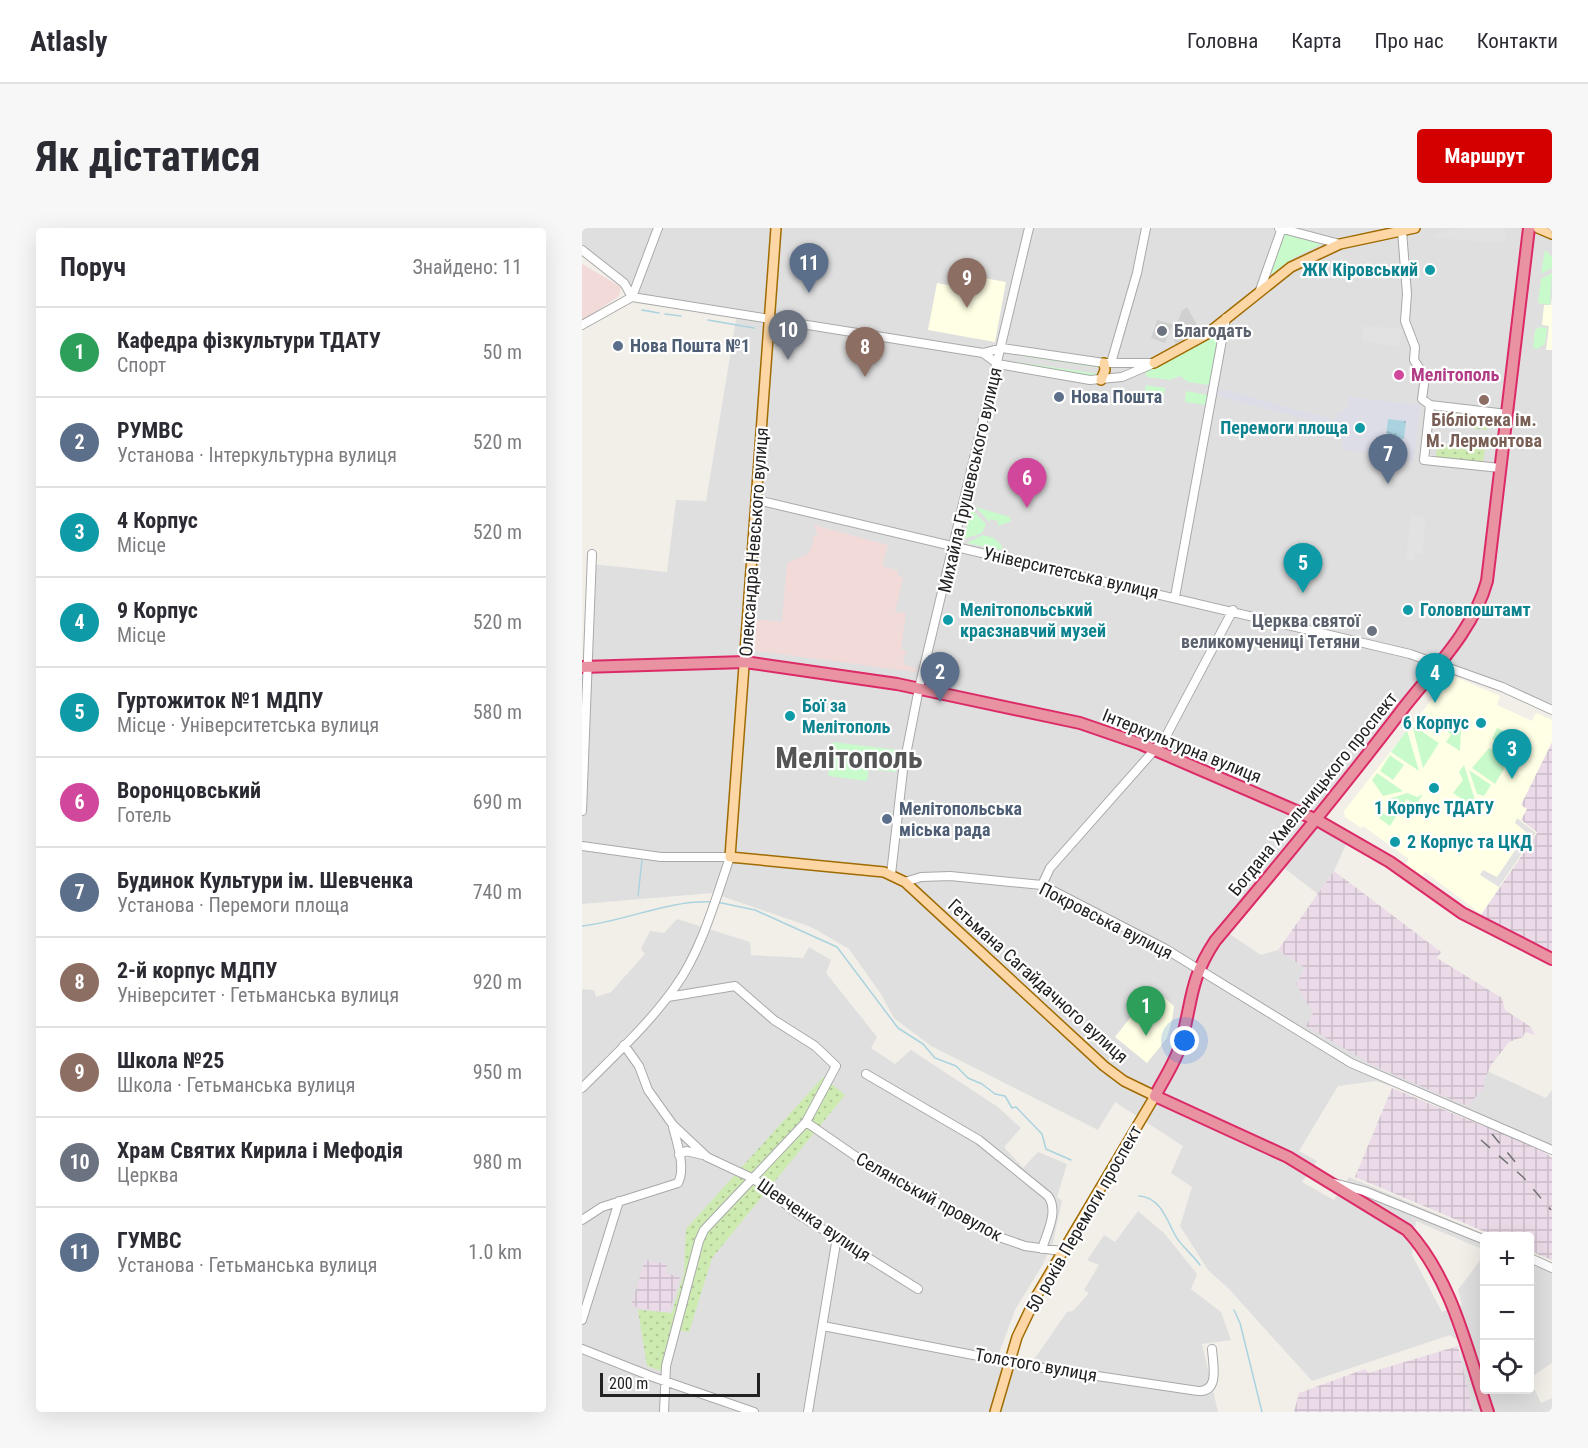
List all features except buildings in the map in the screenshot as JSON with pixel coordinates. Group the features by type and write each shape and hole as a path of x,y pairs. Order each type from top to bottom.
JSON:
{"highway":[{"name":"Богдана Хмельницького проспект","path":"1155,1096 1180,1049 1197,970 1215,941 1317,820 1474,616 1484,595 1529,228"},
{"name":"Інтеркультурна вулиця","path":"585,666 745,662 919,688 1080,723 1141,744 1317,820 1390,862 1462,913 1552,959"},
{"name":"Гетьмана Сагайдачного вулиця","path":"1155,1096 1269,1147 1329,1182"},
{"path":"1329,1182 1407,1230 1421,1245 1454,1311 1488,1412"}],"main road":[{"name":"Олександра Невського вулиця","path":"730,857 776,228"},
{"path":"1154,363 1186,347 1291,267 1340,244 1415,228"},
{"path":"1538,228 1552,234"},
{"path":"1101,380 1107,363"},
{"path":"730,857 891,874 905,882"},
{"name":"Гетьмана Сагайдачного вулиця","path":"905,882 1104,1066 1124,1082 1155,1096"},
{"name":"50 років Перемоги проспект","path":"995,1412 1017,1337 1037,1295 1155,1096"}],"street":[{"path":"632,297 658,228"},
{"name":"Михайла Грушевського вулиця","path":"891,874 903,770 919,688 955,546 1029,228"},
{"path":"1107,363 1137,273 1146,228"},
{"path":"1260,290 1281,228 1340,244"},
{"path":"1402,231 1407,294 1405,321 1415,347 1414,360 1425,377 1422,399 1430,405 1507,414"},
{"path":"582,250 624,283 632,297"},
{"path":"582,325 632,297 983,353 1002,348 1107,363 1154,363"},
{"path":"1175,597 1226,318"},
{"path":"983,353 998,364 1101,380 1122,377 1154,363"},
{"path":"1430,405 1424,460 1500,468"},
{"name":"Університетська вулиця","path":"757,500 1233,610 1439,662 1552,710"},
{"path":"582,811 585,666 592,554"},
{"path":"1042,885 1050,868 1165,738 1233,610"},
{"path":"582,846 661,857 730,857 712,911 686,970 668,997 582,1088"},
{"name":"Покровська вулиця","path":"905,882 921,876 950,876 1042,885 1164,948 1351,1063 1552,1150"},
{"path":"664,1412 665,1380 674,1330 704,1230 806,1122 835,1069 834,1062 815,1046 774,1020 735,986 668,997"},
{"name":"Шевченка вулиця","path":"624,1045 639,1066 648,1090 673,1125 707,1157"},
{"path":"866,1074 979,1140 1048,1196 1053,1204 1053,1212 1042,1249"},
{"name":"Селянський провулок","path":"806,1122 864,1162 999,1237 1042,1249 1061,1251"},
{"path":"582,1220 602,1207 678,1183 681,1178 673,1125"},
{"name":"Шевченка вулиця","path":"679,1155 692,1151 754,1179 798,1214 918,1289"},
{"name":"Гетьмана Сагайдачного вулиця","path":"1329,1182 1364,1191 1480,1238"},
{"path":"582,1320 619,1201"},
{"path":"808,1412 837,1237"},
{"path":"1534,1260 1552,1268"},
{"name":"Толстого вулиця","path":"823,1326 1010,1362 1205,1391 1211,1388 1214,1379 1212,1349"},
{"path":"582,1349 754,1412"}],"shaded area":[{"path":"582,228 1552,228 1552,710 1439,663 1317,820 1348,840 1334,871 1318,894 1275,861 1222,929 1261,955 1278,950 1305,968 1297,984 1546,1098 1552,1090 1552,1150 1511,1133 1513,1128 1503,1123 1376,1081 1338,1086 1299,1151 1317,1161 1302,1182 1334,1200 1349,1177 1480,1232 1480,1248 1416,1221 1412,1255 1442,1312 1462,1305 1458,1290 1480,1260 1480,1394 1534,1394 1534,1388 1541,1403 1552,1398 1552,1412 1469,1412 1459,1341 1450,1335 1312,1381 1229,1289 1208,1270 1180,1226 1192,1187 1171,1173 1183,1146 1115,1102 1098,1130 931,1046 894,1018 881,994 849,949 811,927 713,893 582,904 582,667 587,666 592,564 667,572 676,500 706,501 737,314 632,297 624,283 589,255 582,257"},
{"path":"1458,228 1505,228 1507,237 1502,243 1436,238 1433,234"},
{"path":"582,264 621,287 619,296 582,321"},
{"path":"956,273 1006,282 995,342 928,330 937,283 954,286"},
{"path":"1552,297 1552,350 1546,350 1549,326 1542,325 1544,305 1551,305"},
{"path":"1187,307 1200,330 1176,344 1173,338 1177,336 1171,328 1165,343 1151,338 1157,320 1176,325 1182,311"},
{"path":"1363,326 1403,329 1399,347 1362,341"},
{"path":"1215,387 1331,419 1330,425 1213,395"},
{"name":"Перемоги площа","path":"1349,397 1420,405 1414,462 1369,457 1369,453 1342,450 1343,439 1336,434 1332,423 1338,413 1347,409"},
{"path":"1411,515 1426,517 1422,555 1415,554 1414,560 1406,560"},
{"path":"813,525 888,545 882,566 898,571 898,576 903,578 895,612 906,613 901,649 906,651 903,664 917,669 916,672 750,650 752,619 782,622 787,563 808,554 814,541 812,538 818,534"},
{"path":"1451,675 1500,696 1497,705 1532,721 1536,713 1552,720 1552,742 1521,805 1527,809 1521,820 1537,833 1481,914 1425,872 1421,877 1405,865 1409,859 1363,826 1361,828 1345,817 1344,811"},
{"path":"1552,742 1552,956 1480,917 1537,832 1521,820 1520,805"},
{"path":"1517,818 1536,833 1499,887 1480,875 1483,870 1497,877 1522,840 1526,832 1515,823"},
{"path":"1334,871 1441,952 1437,958 1502,998 1505,1010 1531,1027 1535,1035 1525,1032 1523,1037 1509,1042 1492,1064 1483,1082 1484,1088 1467,1106 1374,1066 1306,1026 1313,1013 1296,984 1305,968 1278,950"},
{"path":"677,919 750,942 751,955 803,958 809,947 831,960 826,973 877,1037 871,1048 895,1064 911,1050 998,1107 1021,1128 1004,1147 1023,1168 1038,1152 1067,1164 1057,1197 1062,1201 1053,1242 1043,1264 1015,1310 997,1359 1030,1365 1067,1312 1073,1311 1089,1293 1084,1290 1099,1265 1087,1260 1104,1235 1115,1242 1138,1211 1164,1233 1197,1274 1191,1289 1221,1312 1231,1340 1202,1344 1218,1412 582,1412 582,989 594,990 596,997 611,992 645,954 641,949 650,931 664,933"},
{"path":"1161,995 1174,1006 1172,1020 1167,1038 1147,1063 1115,1037 1137,1009 1141,1012"},
{"path":"1392,1088 1483,1126 1486,1124 1539,1148 1552,1158 1552,1260 1534,1253 1534,1232 1486,1232 1355,1177"},
{"path":"1534,1256 1552,1264 1552,1363 1534,1375"},
{"path":"645,1260 667,1264 666,1273 680,1277 669,1313 631,1306"},
{"path":"1458,1346 1473,1412 1294,1412 1299,1393 1365,1369 1368,1373"}],"green space":[{"path":"1283,233 1322,244 1295,257 1269,276"},
{"path":"1545,250 1552,257 1552,268 1541,274"},
{"path":"1552,273 1550,305 1538,303 1541,279"},
{"path":"1540,327 1547,328 1545,344 1537,349 1533,348 1535,330"},
{"path":"1221,332 1210,385 1188,382 1180,376 1170,380 1147,377 1145,372"},
{"path":"1020,354 1101,366 1100,368 1020,356"},
{"path":"1018,362 1099,374 1098,377 1018,364"},
{"path":"1146,385 1165,388 1163,399 1144,396"},
{"path":"1186,391 1208,395 1206,405 1185,402"},
{"path":"1440,410 1489,416 1487,430 1439,424"},
{"path":"1437,443 1470,450 1470,446 1485,448 1483,463 1436,458"},
{"path":"976,507 1010,517 1011,521 998,526 998,521 990,519 989,522"},
{"path":"971,509 986,524 982,533 964,539"},
{"path":"983,535 994,538 1002,546 1001,550 967,543"},
{"path":"1454,723 1461,726 1460,751 1446,742 1451,735 1448,732"},
{"path":"1415,727 1439,743 1423,768 1413,728"},
{"path":"1497,728 1511,734 1506,745 1492,739"},
{"path":"1407,730 1419,771 1391,752"},
{"path":"833,742 898,750 896,772 869,769 867,781 828,776"},
{"path":"1489,748 1510,759 1495,784 1472,768"},
{"path":"1390,755 1404,765 1393,780 1380,771"},
{"path":"1464,765 1475,800 1471,805 1453,793 1463,780 1459,772"},
{"path":"1469,770 1491,785 1484,796 1477,794"},
{"path":"1377,773 1403,791 1383,796 1372,780"},
{"path":"1407,793 1417,797 1423,794 1416,805 1407,799 1390,826 1379,818 1383,813 1387,816 1395,803 1389,799"},
{"path":"823,1077 845,1095 712,1258 689,1332 677,1330 661,1371 647,1366 638,1310 672,1313 684,1273 686,1229"}],"water":[{"path":"1388,419 1406,421 1404,439 1386,437"}],"waterway":[{"path":"642,310 659,313"},
{"path":"665,314 681,316"},
{"path":"708,320 754,328"},
{"path":"638,896 642,860"},
{"path":"582,926 679,904 712,902"},
{"path":"717,902 755,910 837,947 898,1028 923,1044 935,1058 956,1066 968,1078 982,1084 995,1094 1005,1096 1012,1108 1016,1107 1042,1134 1046,1149 1071,1160"},
{"path":"1139,1196 1146,1197 1158,1205 1177,1239 1200,1265"},
{"path":"1234,1310 1240,1323 1262,1412"}],"railway":[{"path":"1492,1134 1517,1164"},
{"path":"1481,1140 1523,1177 1551,1210"}],"place":[{"name":"ЖК Кіровський","path":"1430,270"},
{"name":"ГУМВС","path":"809,293"},
{"name":"Школа №25","path":"967,308"},
{"name":"Благодать","path":"1162,331"},
{"name":"Нова Пошта №1","path":"618,346"},
{"name":"Храм Святих Кирила і Мефодія","path":"788,360"},
{"name":"Мелітополь","path":"1399,375"},
{"name":"2-й корпус МДПУ","path":"865,377"},
{"name":"Нова Пошта","path":"1059,397"},
{"name":"Бібліотека ім. М. Лермонтова","path":"1484,400"},
{"name":"Перемоги площа","path":"1360,428"},
{"name":"Будинок Культури ім. Шевченка","path":"1388,484"},
{"name":"Воронцовський","path":"1027,508"},
{"name":"Гуртожиток №1 МДПУ","path":"1303,593"},
{"name":"Головпоштамт","path":"1408,610"},
{"name":"Мелітопольський краєзнавчий музей","path":"948,620"},
{"name":"Церква святої великомучениці Тетяни","path":"1372,631"},
{"name":"РУМВC","path":"940,702"},
{"name":"9 Корпус","path":"1435,703"},
{"name":"Бої за Мелітополь","path":"790,716"},
{"name":"6 Корпус","path":"1481,723"},
{"name":"4 Корпус","path":"1512,779"},
{"name":"1 Корпус ТДАТУ","path":"1434,788"},
{"name":"Мелітопольська міська рада","path":"887,819"},
{"name":"2 Корпус та ЦКД","path":"1395,842"},
{"name":"Кафедра фізкультури ТДАТУ","path":"1146,1036"}],"district":[{"name":"Мелітополь","path":"849,758"}]}
